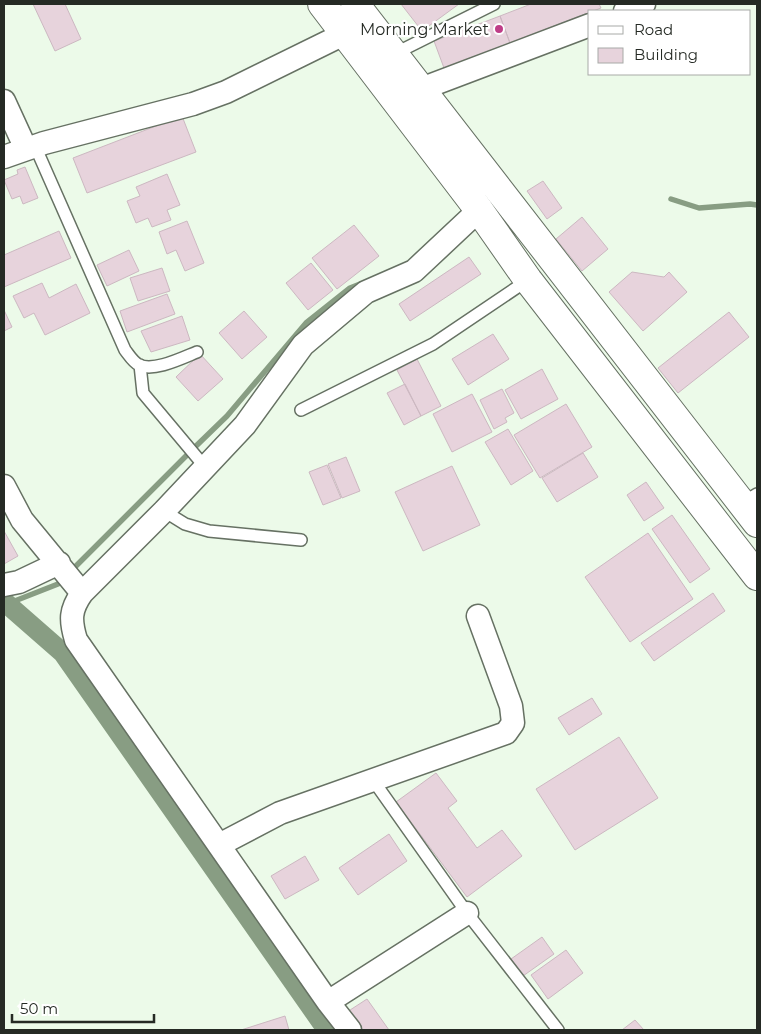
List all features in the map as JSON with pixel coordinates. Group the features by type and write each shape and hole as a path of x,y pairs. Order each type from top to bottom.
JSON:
{"main road":[{"path":"322,4 479,210 528,280 757,576"},
{"path":"356,4 421,89 752,506"}],"street":[{"path":"627,10 644,4"},
{"path":"421,89 588,26"},
{"path":"4,157 30,148 193,104 226,92 344,34"},
{"path":"4,101 30,148"},
{"path":"350,1030 328,1002 76,640 71,616 76,602 82,593 164,511 245,425 303,345 366,292 414,271 479,210"},
{"path":"4,486 22,520 82,593"},
{"path":"4,585 19,582 59,563"},
{"path":"219,845 280,813 506,733 513,723 511,706 478,616"},
{"path":"328,1002 467,913"}],"lane":[{"path":"394,54 494,4"},
{"path":"30,148 125,350 132,360 140,365 167,364 197,352"},
{"path":"301,410 433,344 528,280"},
{"path":"140,365 144,393 205,467"},
{"path":"164,511 184,524 209,530 301,540"},
{"path":"374,780 467,913 558,1030"}],"building":[{"path":"33,4 65,4 81,39 55,51"},
{"path":"401,4 459,4 422,31"},
{"path":"531,4 599,4 601,8 588,10 588,13 510,43 500,16"},
{"path":"500,16 510,43 444,68 434,41"},
{"path":"182,116 196,152 87,193 73,158"},
{"path":"25,167 38,198 23,204 20,196 12,199 4,180 18,174 17,170"},
{"path":"167,174 180,205 167,210 171,220 152,227 148,218 136,223 127,201 140,196 136,187"},
{"path":"543,181 562,208 547,219 527,191"},
{"path":"582,217 608,249 582,271 556,239"},
{"path":"187,221 204,263 185,271 176,250 167,254 159,232"},
{"path":"354,225 379,256 337,289 312,258"},
{"path":"59,231 71,258 4,287 4,255"},
{"path":"129,250 139,271 107,286 97,265"},
{"path":"469,257 481,274 410,321 399,304"},
{"path":"311,263 333,290 308,310 286,283"},
{"path":"162,268 170,291 138,301 130,278"},
{"path":"632,272 664,277 669,272 687,292 643,331 609,292"},
{"path":"42,283 49,298 76,284 90,313 45,335 34,313 24,318 13,296"},
{"path":"167,294 175,314 127,332 120,311"},
{"path":"4,310 12,327 4,331"},
{"path":"244,311 267,337 242,359 219,333"},
{"path":"729,312 749,337 678,393 658,368"},
{"path":"182,316 190,340 151,352 141,331"},
{"path":"493,334 509,359 468,385 452,359"},
{"path":"200,354 223,379 198,401 176,377"},
{"path":"417,359 441,406 421,416 397,370"},
{"path":"542,369 558,399 521,419 505,390"},
{"path":"405,384 421,416 404,425 387,393"},
{"path":"502,389 514,413 505,418 507,422 494,429 480,400"},
{"path":"472,394 492,432 452,452 433,414"},
{"path":"566,404 592,447 540,478 514,435"},
{"path":"508,429 533,471 511,485 485,442"},
{"path":"583,453 598,477 557,502 542,478"},
{"path":"346,457 360,491 342,498 328,464"},
{"path":"327,465 341,498 323,505 309,472"},
{"path":"452,466 480,525 423,551 395,492"},
{"path":"646,482 664,508 644,521 627,495"},
{"path":"672,515 710,569 690,583 652,529"},
{"path":"4,531 18,556 4,564"},
{"path":"648,533 693,599 630,642 585,577"},
{"path":"713,593 725,611 654,661 641,643"},
{"path":"592,698 602,714 569,735 558,718"},
{"path":"619,737 658,798 575,850 536,789"},
{"path":"436,773 457,801 448,808 477,848 502,830 522,856 467,897 396,802"},
{"path":"389,834 407,861 358,895 339,868"},
{"path":"305,856 319,880 285,899 271,876"},
{"path":"542,937 554,954 523,976 511,959"},
{"path":"566,950 583,973 548,999 531,975"},
{"path":"367,999 389,1030 360,1030 347,1012"},
{"path":"285,1016 289,1030 241,1030"},
{"path":"635,1020 644,1030 622,1030"}],"waterway":[{"path":"671,199 699,208 757,205"},
{"path":"195,447 227,416 306,323 350,288 360,284"},
{"path":"70,572 189,453"},
{"path":"7,604 58,584 63,579"},
{"path":"4,604 7,604 63,653 327,1030"}],"place":[{"name":"Morning Market","path":"499,29"}]}
